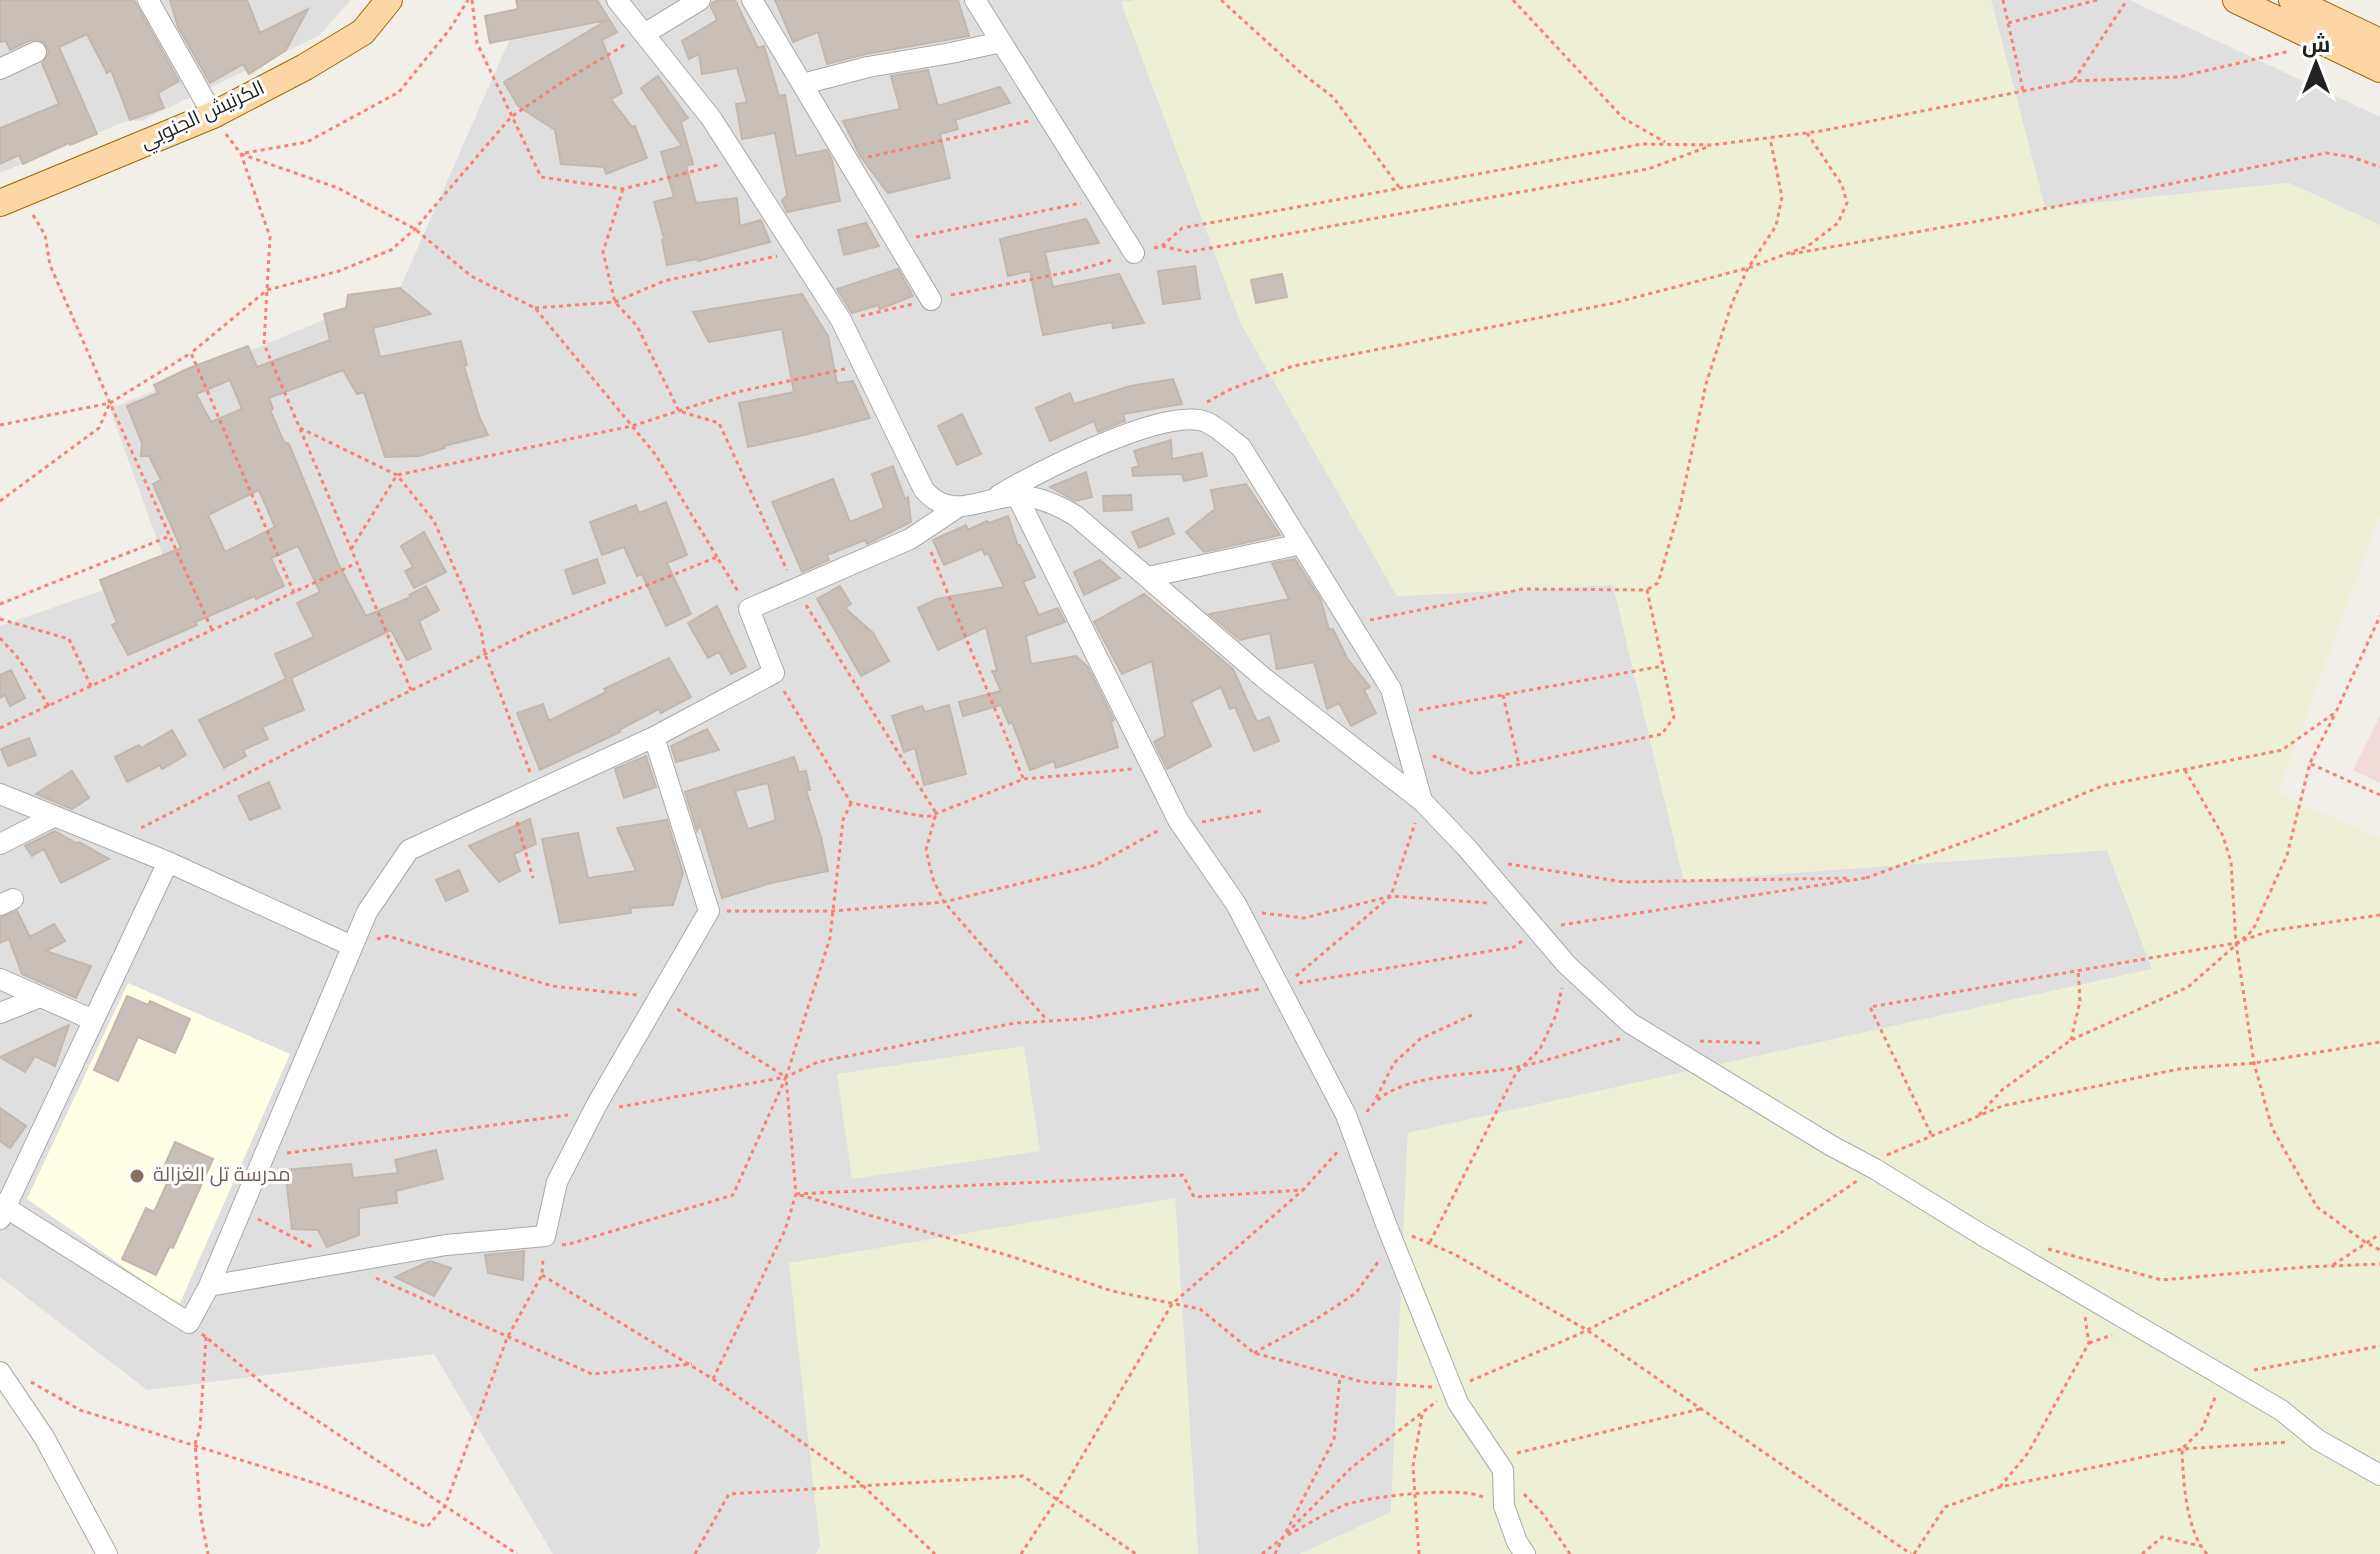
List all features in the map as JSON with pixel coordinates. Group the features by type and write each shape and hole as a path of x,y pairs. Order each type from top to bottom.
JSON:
{"main road":[{"name":"الكرنيش الجنوبي","path":"10,198 213,115 305,67 363,32 389,0"},
{"path":"2236,0 2380,69"},
{"path":"2292,0 2380,42"}],"street":[{"path":"148,0 213,115"},
{"path":"617,0 711,118 841,320 924,490 939,503 958,507"},
{"path":"644,34 700,0"},
{"path":"752,0 931,300"},
{"path":"975,0 1134,253"},
{"path":"803,84 868,67 1001,42"},
{"path":"0,69 36,52"},
{"path":"992,499 1079,453 1176,419 1205,421 1241,447 1391,689 1422,801"},
{"path":"1017,496 1178,820 1240,911 1346,1115 1458,1403 1499,1464 1504,1506 1517,1542 1525,1554"},
{"path":"168,862 2,1211 189,1323 209,1286 367,912 409,850 654,737 774,673 749,609 910,539 958,507 992,499 1033,498 1076,516 1265,679 1422,801 1567,965 1652,1039 2281,1410 2318,1440 2380,1475"},
{"path":"1148,577 1301,544"},
{"path":"209,1286 446,1245 545,1236 557,1182 593,1112 709,911 654,737"},
{"path":"0,794 168,862 352,946"},
{"path":"0,844 55,816"},
{"path":"0,979 93,1020"},
{"path":"0,1013 40,997"},
{"path":"0,1372 44,1437 107,1554"}],"path":[{"path":"241,154 307,142 399,92 470,0"},
{"path":"470,0 477,43 541,177 623,189 738,160"},
{"path":"1221,0 1299,71 1333,97 1401,189"},
{"path":"1513,0 1623,118 1668,144"},
{"path":"2003,0 2023,91"},
{"path":"2008,23 2097,0"},
{"path":"2074,81 2127,0"},
{"path":"0,425 110,403 191,353 267,290 339,271 391,250 415,229 511,117 644,34"},
{"path":"1162,246 1182,228 1642,144 1712,145 1807,133 2074,81 2179,77 2325,42"},
{"path":"213,115 241,154 270,237 264,344 411,690"},
{"path":"849,162 1048,116"},
{"path":"1176,419 1231,389 1293,366 1614,303 1748,268 1808,246 1838,223 1847,203 1842,185 1807,133"},
{"path":"1351,624 1523,589 1647,590 1658,583 1680,507 1706,384 1732,303 1748,268 1776,226 1782,197 1770,138"},
{"path":"841,320 1079,270 1162,246 1188,252 1648,169 1712,145"},
{"path":"1784,255 2027,212 2326,153 2352,157 2380,167"},
{"path":"241,154 338,188 415,229 471,276 535,308 655,454 749,609"},
{"path":"623,189 603,252 615,302 637,326 679,411 719,423 795,588 936,813 926,850 933,879 944,902 1048,1021"},
{"path":"10,198 45,235 50,265 212,630"},
{"path":"896,241 1100,199"},
{"path":"535,308 615,302 664,281 796,252"},
{"path":"191,353 294,593"},
{"path":"351,549 397,475 632,426 737,392 864,365"},
{"path":"0,501 99,428 110,403"},
{"path":"300,428 397,475 434,521 481,630 485,654 537,791"},
{"path":"0,604 170,536"},
{"path":"931,552 1024,779"},
{"path":"116,841 528,633 717,557"},
{"path":"0,728 357,563"},
{"path":"1406,744 1474,774 1662,734 1674,717 1647,590"},
{"path":"1977,1116 2002,1090 2071,1040 2188,987 2253,930 2287,855 2310,763 2380,616"},
{"path":"0,619 69,639 91,686"},
{"path":"0,638 19,659 49,706"},
{"path":"1398,714 1663,666"},
{"path":"774,673 851,803 927,817 1024,779 1152,767"},
{"path":"1503,695 1519,765"},
{"path":"263,1157 593,1112 786,1077 818,1062 1015,1023 1082,1019 1514,947 1536,929 1865,878 1989,833 2102,786 2282,750 2336,712"},
{"path":"2310,763 2380,795"},
{"path":"2185,770 2223,836 2231,862 2236,943 2254,1063 2272,1128 2317,1207 2380,1250"},
{"path":"1279,986 1294,978 1391,896 1422,801"},
{"path":"512,803 533,878"},
{"path":"27,1379 80,1410 318,1484 427,1527 445,1506 507,1338 542,1275 545,1236 566,1245 733,1195 786,1077 830,938 843,820 851,803"},
{"path":"709,911 833,911 944,902 1096,865 1178,820 1208,823 1261,811"},
{"path":"1503,862 1515,867 1624,882 1865,878"},
{"path":"1240,911 1304,918 1391,896 1515,905"},
{"path":"1931,1135 1870,1007 2236,943 2269,931 2380,915"},
{"path":"352,946 388,936 552,986 659,997 786,1077"},
{"path":"1429,1243 1516,1073 1540,1049 1556,1015 1567,965"},
{"path":"2071,1040 2080,1001 2078,969"},
{"path":"1021,1554 1172,1304 1303,1190 1353,1134 1394,1063 1420,1039 1472,1015"},
{"path":"1375,1100 1417,1081 1524,1066 1619,1039 1652,1039"},
{"path":"1698,1041 1760,1043"},
{"path":"1262,1554 1351,1468 1453,1389 1587,1330 1776,1236 1875,1169 1889,1153 2002,1106 2179,1069 2254,1063 2380,1042"},
{"path":"713,1379 785,1230 796,1194 786,1077"},
{"path":"796,1194 1183,1175 1194,1197 1303,1190"},
{"path":"796,1194 1010,1256 1112,1291 1200,1309 1254,1353 1363,1382 1453,1389"},
{"path":"241,1210 343,1263 592,1374 692,1364"},
{"path":"1254,1353 1356,1293 1389,1232 1429,1243 1454,1254 1587,1330 1912,1554 1945,1507 2000,1487 2182,1449 2318,1440"},
{"path":"2331,1266 2380,1234"},
{"path":"2040,1247 2162,1280 2380,1264"},
{"path":"542,1275 692,1364 861,1484 935,1554"},
{"path":"2000,1487 2028,1453 2089,1343 2081,1293"},
{"path":"189,1323 270,1389 517,1554"},
{"path":"206,1337 200,1429 195,1444 201,1518 208,1554"},
{"path":"2207,1554 2200,1546 2183,1489 2182,1449 2202,1429 2223,1376 2380,1346"},
{"path":"1275,1554 1334,1439 1340,1376"},
{"path":"1570,1554 1543,1514 1499,1464 1700,1409"},
{"path":"1419,1554 1413,1466 1422,1412"},
{"path":"695,1554 729,1494 1023,1476 1136,1554"},
{"path":"1283,1537 1348,1504 1416,1494 1473,1492 1504,1506"},
{"path":"2142,1554 2162,1537 2200,1546"}],"shaded area":[{"path":"0,0 351,0 320,35 141,121 129,120 0,173"},
{"path":"527,0 1138,0 1122,2 1397,596 1613,585 1684,881 2107,850 2152,969 1408,1133 1391,1512 1300,1554 1198,1554 1175,1199 820,1546 816,1554 553,1554 434,1354 147,1390 0,1277 0,626 167,568 110,409 400,288"},
{"path":"1991,0 2129,0 2380,117 2380,225 2289,183 2045,208"},
{"path":"1991,0 2045,208 2289,183 2380,225 2380,514 2278,793 2380,839 2380,1554 1300,1554 1391,1512 1408,1133 2152,969 2107,850 1684,881 1613,585 1397,596 1241,324 1121,2"},
{"path":"2380,716 2380,783 2353,770"},
{"path":"128,983 290,1054 180,1303 158,1291 27,1199"},
{"path":"1024,1046 1040,1151 852,1179 837,1074"},
{"path":"1175,1198 1198,1554 816,1554 820,1546 789,1263"}],"building":[{"path":"0,0 134,0 179,81 158,93 164,108 130,120 111,70 107,73 87,34 59,47 97,134 23,164 19,155 0,164 0,128 59,104 42,63 49,52 44,42 31,40 10,50 6,41 0,42"},
{"path":"170,0 247,0 260,33 308,9 286,50 249,74 243,64 210,83 178,27"},
{"path":"516,0 597,0 617,32 602,40 622,93 611,99 632,127 635,126 647,158 606,174 604,167 561,164 555,130 518,106 504,82 607,20 490,43 485,16 518,9"},
{"path":"718,0 735,0 758,48 764,46 779,96 785,95 796,156 827,150 840,201 787,212 782,201 787,195 775,133 742,139 736,104 747,102 737,68 702,74 699,54 689,59 682,41 717,20 711,7"},
{"path":"775,0 958,0 969,36 827,64 818,32 793,42"},
{"path":"928,70 938,106 1000,87 1010,103 955,120 958,129 940,134 950,178 888,193 860,156 843,121 900,109 891,76"},
{"path":"658,76 688,118 681,122 693,164 686,166 696,203 737,198 740,226 761,220 770,242 698,261 667,265 654,202 674,197 661,152 682,146 641,88"},
{"path":"1086,219 1099,243 1045,252 1053,287 1119,274 1144,323 1113,328 1112,322 1043,335 1030,271 1008,276 1000,239"},
{"path":"866,223 879,246 844,255 838,230"},
{"path":"1195,266 1200,299 1163,304 1158,271"},
{"path":"898,269 913,296 880,309 878,305 852,313 837,289"},
{"path":"1282,274 1287,297 1256,303 1251,280"},
{"path":"400,288 431,314 373,328 380,357 461,341 467,365 464,366 488,435 419,456 385,457 364,392 357,394 343,370 269,398 273,409 270,410 284,442 289,444 338,563 366,616 411,597 409,595 426,586 439,610 419,621 431,649 407,660 391,630 291,678 304,710 262,727 268,739 243,750 246,756 224,768 199,720 286,679 275,654 314,637 297,603 320,592 298,546 271,558 284,586 195,622 197,625 128,655 112,625 117,623 100,580 181,548 153,484 161,480 149,456 141,456 142,443 127,406 158,393 154,385 248,346 257,367 330,340 324,314 346,308 348,295","holes":["230,380 242,409 211,422 196,394","259,490 275,527 225,552 208,515"]},
{"path":"802,294 828,336 837,383 853,381 870,418 748,447 739,403 794,392 782,329 709,342 693,312"},
{"path":"1173,379 1182,404 1123,414 1125,421 1098,432 1094,421 1050,441 1036,408 1070,393 1074,404 1130,386"},
{"path":"962,414 981,454 957,465 938,426"},
{"path":"1171,440 1172,459 1202,453 1207,476 1184,481 1182,474 1133,476 1132,468 1139,466 1134,451"},
{"path":"893,466 905,499 908,497 911,522 867,544 865,540 827,555 829,560 802,572 772,502 833,479 850,522 884,508 872,474"},
{"path":"1086,472 1092,497 1075,501 1050,487"},
{"path":"1246,484 1280,535 1204,552 1186,532 1215,509 1211,490"},
{"path":"1131,495 1132,510 1104,511 1103,496"},
{"path":"666,502 687,555 667,563 691,614 666,626 642,574 637,576 624,547 602,555 590,522 636,505 639,513"},
{"path":"1008,516 1018,546 1035,577 1023,582 1039,615 1058,608 1065,622 1026,636 1031,664 1076,656 1088,667 1114,720 1111,722 1118,747 1056,768 1054,761 1030,770 1012,722 1009,724 1001,705 963,716 959,702 1001,691 992,671 997,671 986,627 938,650 918,608 937,599 1004,587 988,553 985,555 982,549 944,565 933,540 966,525 968,530"},
{"path":"1168,518 1174,534 1139,548 1132,532"},
{"path":"424,532 446,572 414,588 405,571 413,567 401,546"},
{"path":"597,559 605,583 573,594 565,570"},
{"path":"1295,559 1321,600 1329,630 1333,629 1347,658 1370,687 1364,690 1376,713 1351,726 1339,703 1327,709 1314,662 1277,669 1270,633 1240,640 1209,614 1289,599 1272,563"},
{"path":"1100,560 1120,578 1084,595 1074,572"},
{"path":"840,586 851,604 845,608 873,633 889,661 861,676 817,599"},
{"path":"1144,594 1233,669 1257,722 1269,717 1279,741 1254,751 1235,707 1230,709 1221,687 1191,702 1211,746 1167,769 1154,742 1165,736 1152,661 1122,674 1094,622"},
{"path":"717,606 746,667 731,674 719,652 708,658 688,623"},
{"path":"669,658 691,697 661,713 659,709 620,732 540,770 517,713 543,704 549,721 606,692 604,689"},
{"path":"11,670 25,698 10,706 5,695 0,698 0,675"},
{"path":"949,705 966,774 924,785 915,748 904,752 892,716 922,706 925,712"},
{"path":"707,729 719,750 676,762 671,746"},
{"path":"172,730 186,755 162,769 160,765 127,782 115,757 139,745 141,748"},
{"path":"29,738 36,755 8,766 1,749"},
{"path":"646,756 656,787 624,798 615,769"},
{"path":"794,757 799,772 806,771 810,790 806,790 828,871 771,883 722,898 700,824 697,831 685,792","holes":["768,783 776,820 748,829 735,791"]},
{"path":"72,771 89,798 72,809 36,794"},
{"path":"269,782 280,808 250,820 238,796"},
{"path":"530,819 536,844 514,854 520,871 499,882 469,846"},
{"path":"667,820 683,873 673,905 630,908 631,913 560,923 542,839 578,833 588,878 636,871 617,828"},
{"path":"55,831 109,859 61,883 44,849 32,856 25,846"},
{"path":"459,870 468,891 446,901 436,880"},
{"path":"17,911 30,937 54,924 65,941 46,951 91,966 76,998 22,974 9,939 0,943 0,918"},
{"path":"127,996 148,1005 150,1001 190,1019 175,1053 138,1037 118,1081 94,1070"},
{"path":"69,1025 55,1066 35,1056 25,1072 0,1057"},
{"path":"0,1108 26,1126 10,1148 0,1141"},
{"name":"مدرسة تل الغزالة","path":"175,1142 213,1159 173,1248 170,1246 156,1275 122,1259 146,1208 154,1212 168,1181 159,1178"},
{"path":"436,1150 443,1179 396,1191 397,1203 359,1208 359,1235 327,1247 318,1230 292,1229 285,1170 351,1164 353,1178 398,1173 395,1160"},
{"path":"524,1251 523,1280 488,1273 485,1255"},
{"path":"430,1261 451,1268 434,1296 395,1277"}],"place":[{"name":"مدرسة تل الغزالة","path":"137,1176"}]}
